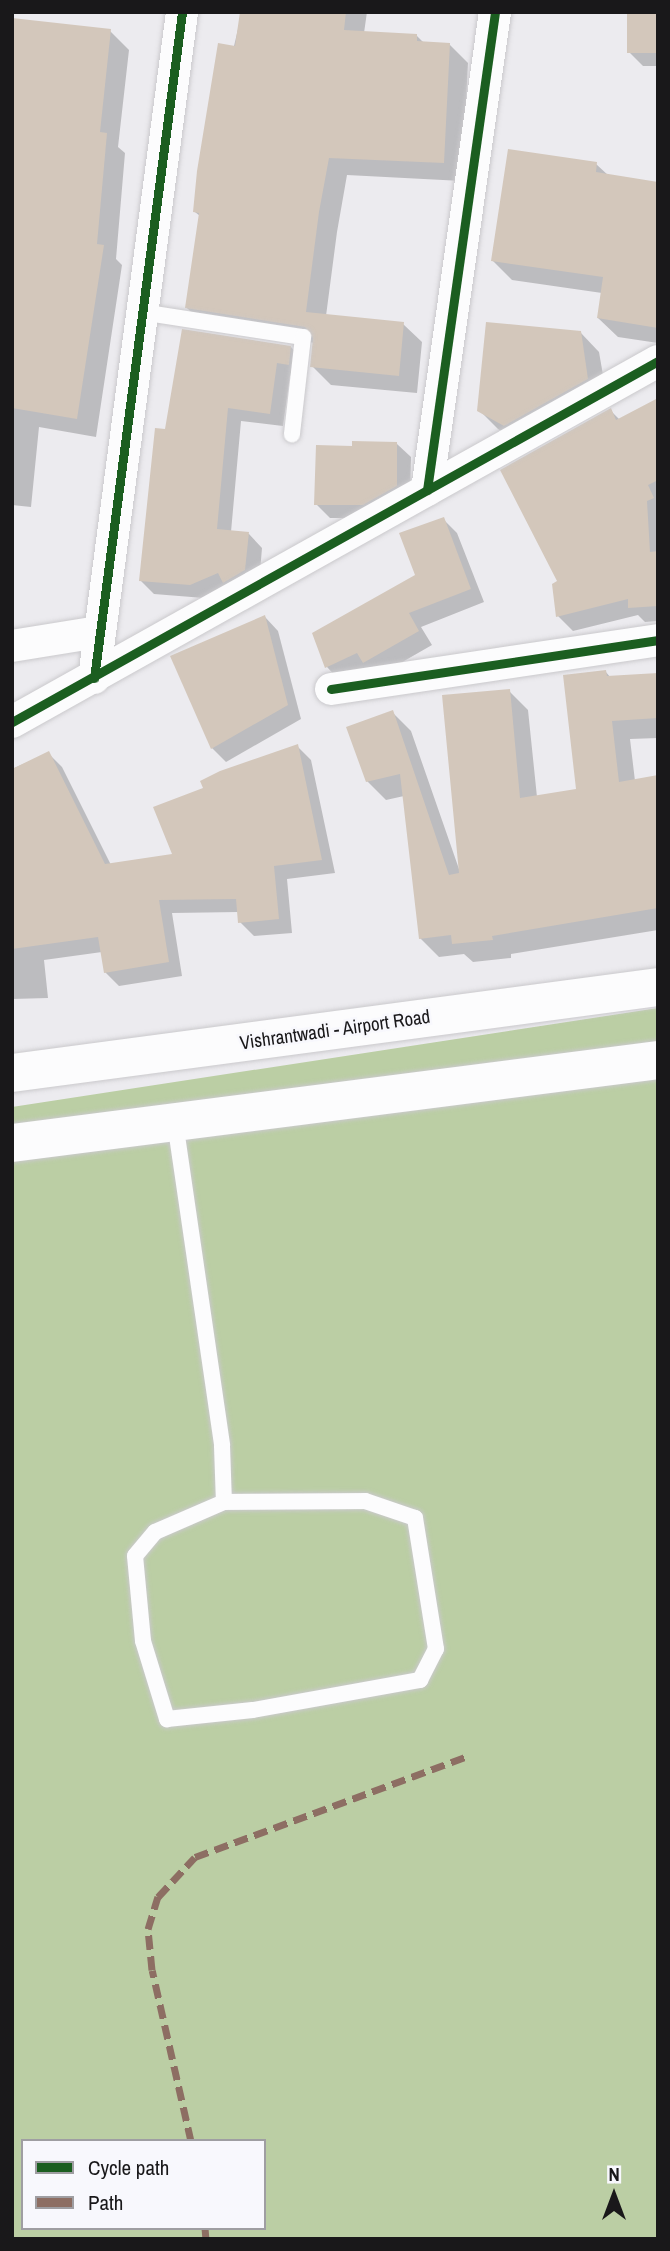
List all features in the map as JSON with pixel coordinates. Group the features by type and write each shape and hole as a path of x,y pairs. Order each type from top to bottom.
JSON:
{"main road":[{"name":"Vishrantwadi - Airport Road","path":"12,1073 658,987"},
{"path":"12,1143 658,1060"}],"street":[{"path":"427,490 495,12"},
{"path":"94,678 177,13"},
{"path":"12,722 658,361"},
{"path":"12,646 98,632"},
{"path":"331,689 658,640"}],"lane":[{"path":"141,312 303,337 292,435"},
{"path":"175,1122 222,1446 224,1502"},
{"path":"365,1501 415,1518 436,1649 420,1680 253,1710 167,1719 143,1641 135,1556 155,1532 224,1502 365,1501"}],"green space":[{"path":"658,1008 658,2239 12,2239 12,1107"}],"building":[{"path":"240,12 346,12 344,30 417,34 417,41 450,43 444,163 329,158 319,212 306,312 404,322 399,376 310,367 313,338 305,327 185,308 199,213 193,212 197,171 218,43 235,46"},
{"path":"627,13 658,13 658,53 627,53"},
{"path":"12,18 111,29 100,132 107,133 97,244 104,245 77,419 12,408"},
{"path":"508,149 597,162 596,172 658,182 658,328 597,318 603,277 491,261"},
{"path":"486,322 581,331 588,379 504,426 477,411"},
{"path":"182,329 291,346 289,365 277,363 270,414 228,408 217,529 249,532 245,570 223,583 218,573 190,585 139,581 155,428 165,429"},
{"path":"658,398 658,480 648,485 654,498 647,501 650,552 658,551 658,606 628,608 628,599 556,617 552,584 557,581 500,470 611,408 616,420"},
{"path":"352,441 397,442 397,486 363,505 314,505 316,445 352,446"},
{"path":"444,517 471,589 409,613 419,631 363,663 357,653 325,668 312,633 415,575 399,533"},
{"path":"265,615 288,705 211,749 170,656"},
{"path":"606,670 607,676 658,673 658,718 612,721 619,782 658,775 658,908 492,936 493,940 452,944 451,935 419,939 400,774 366,782 346,727 393,710 449,875 459,873 442,695 510,689 520,798 576,789 563,675"},
{"path":"298,744 322,860 274,866 279,919 238,923 236,899 159,900 169,962 104,973 98,937 12,949 12,769 49,751 105,864 172,854 153,807 203,788 200,781 220,771"}],"marked path":[{"path":"191,2139 152,1970 148,1929 158,1897 195,1857 465,1757"},
{"path":"205,2230 206,2239"}],"cycle path":[{"path":"94,678 182,12"},
{"path":"427,490 495,12"},
{"path":"12,722 658,361"},
{"path":"331,689 658,640"}]}
